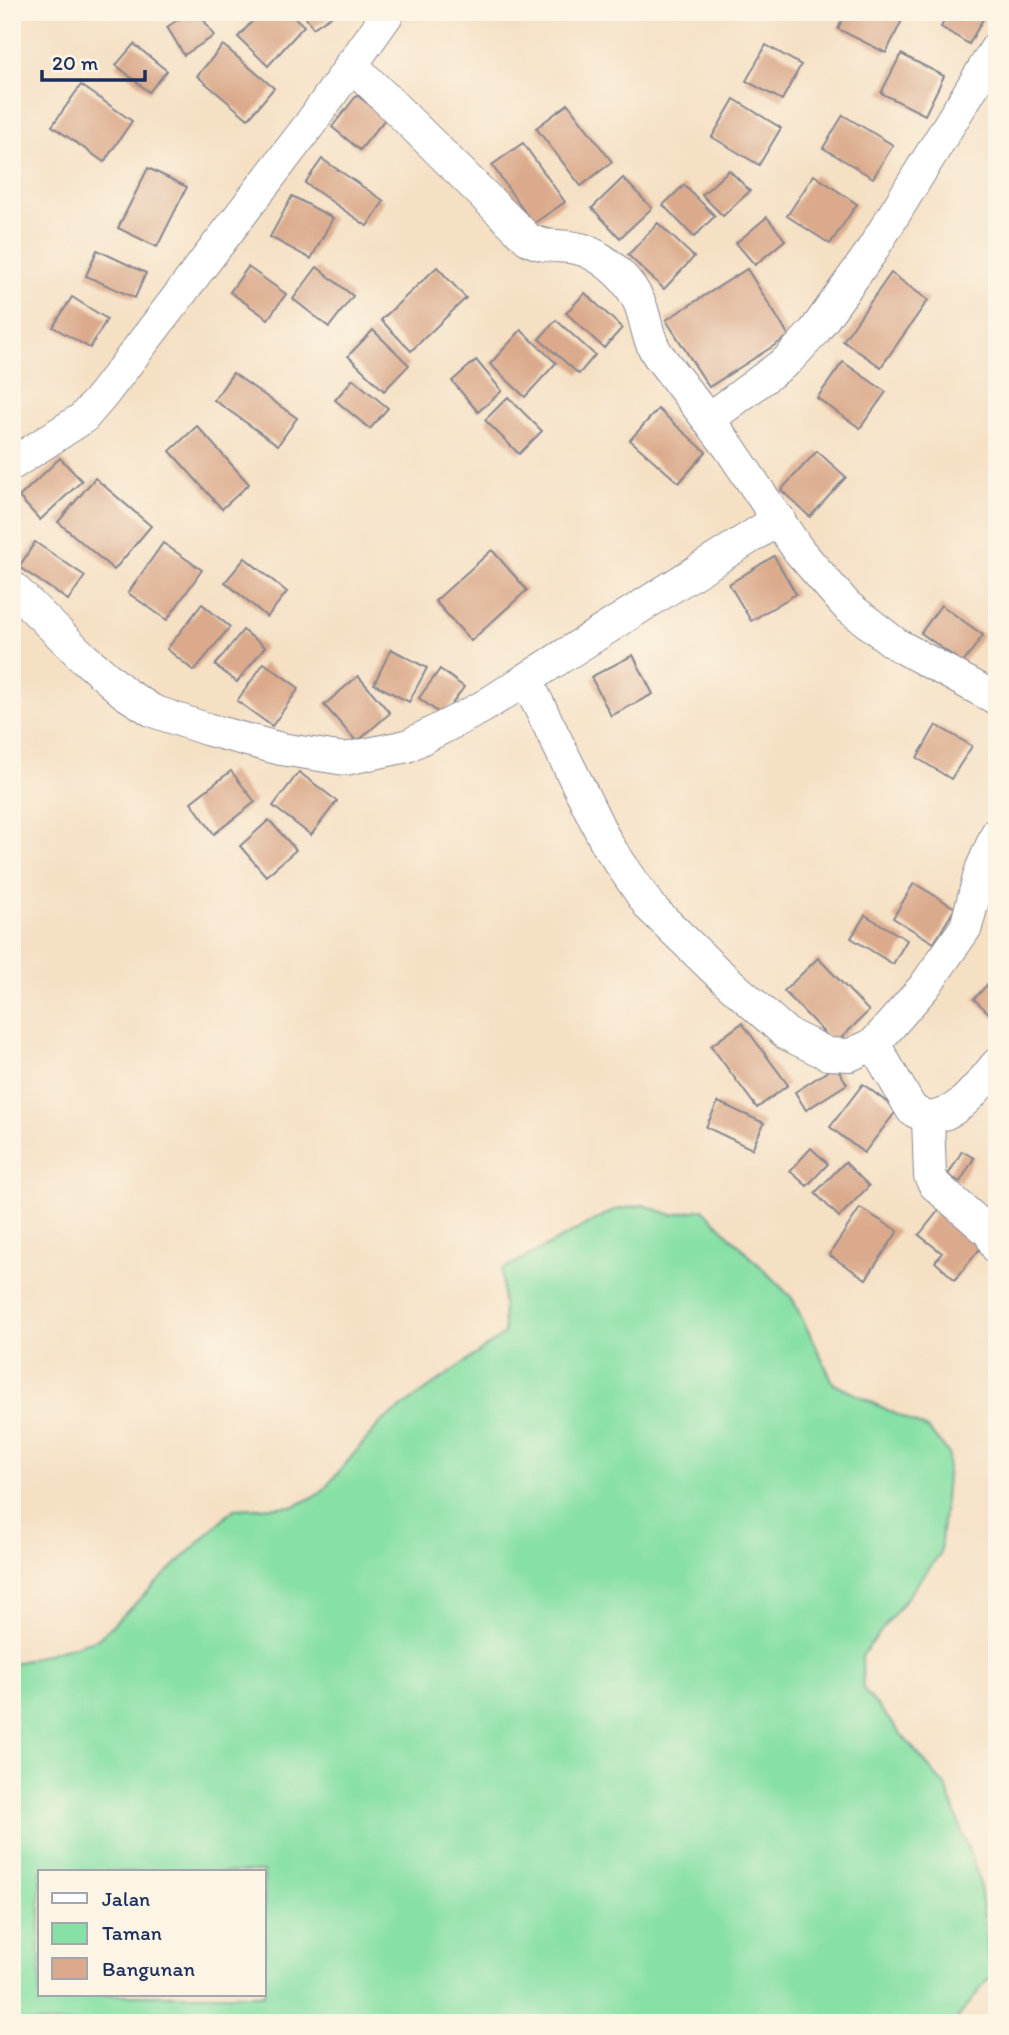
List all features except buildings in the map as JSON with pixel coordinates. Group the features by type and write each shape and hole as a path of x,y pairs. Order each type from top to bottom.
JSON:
{"street":[{"path":"12,464 83,418 102,396 310,124 389,12"},
{"path":"709,419 788,360 814,332 869,255 997,47"},
{"path":"351,64 528,239 548,247 584,250 620,275 640,303 653,347 709,419 821,578 876,631 997,699"},
{"path":"12,587 125,694 153,710 216,732 318,757 345,760 407,746 527,681 779,519"},
{"path":"527,681 607,844 650,907 716,971 788,1034 803,1044 828,1054 850,1055 874,1044 924,987 966,927 981,870 997,833"},
{"path":"874,1044 912,1110 929,1118 952,1111 963,1104 997,1064"},
{"path":"929,1118 930,1176 934,1185 990,1233 997,1248"}],"green space":[{"path":"643,1205 672,1215 703,1209 792,1298 834,1384 929,1430 949,1454 940,1554 862,1656 863,1689 946,1787 979,1879 991,1976 954,2023 12,2023 12,1664 98,1639 234,1509 295,1506 321,1493 380,1423 504,1334 502,1270 614,1210"}]}
